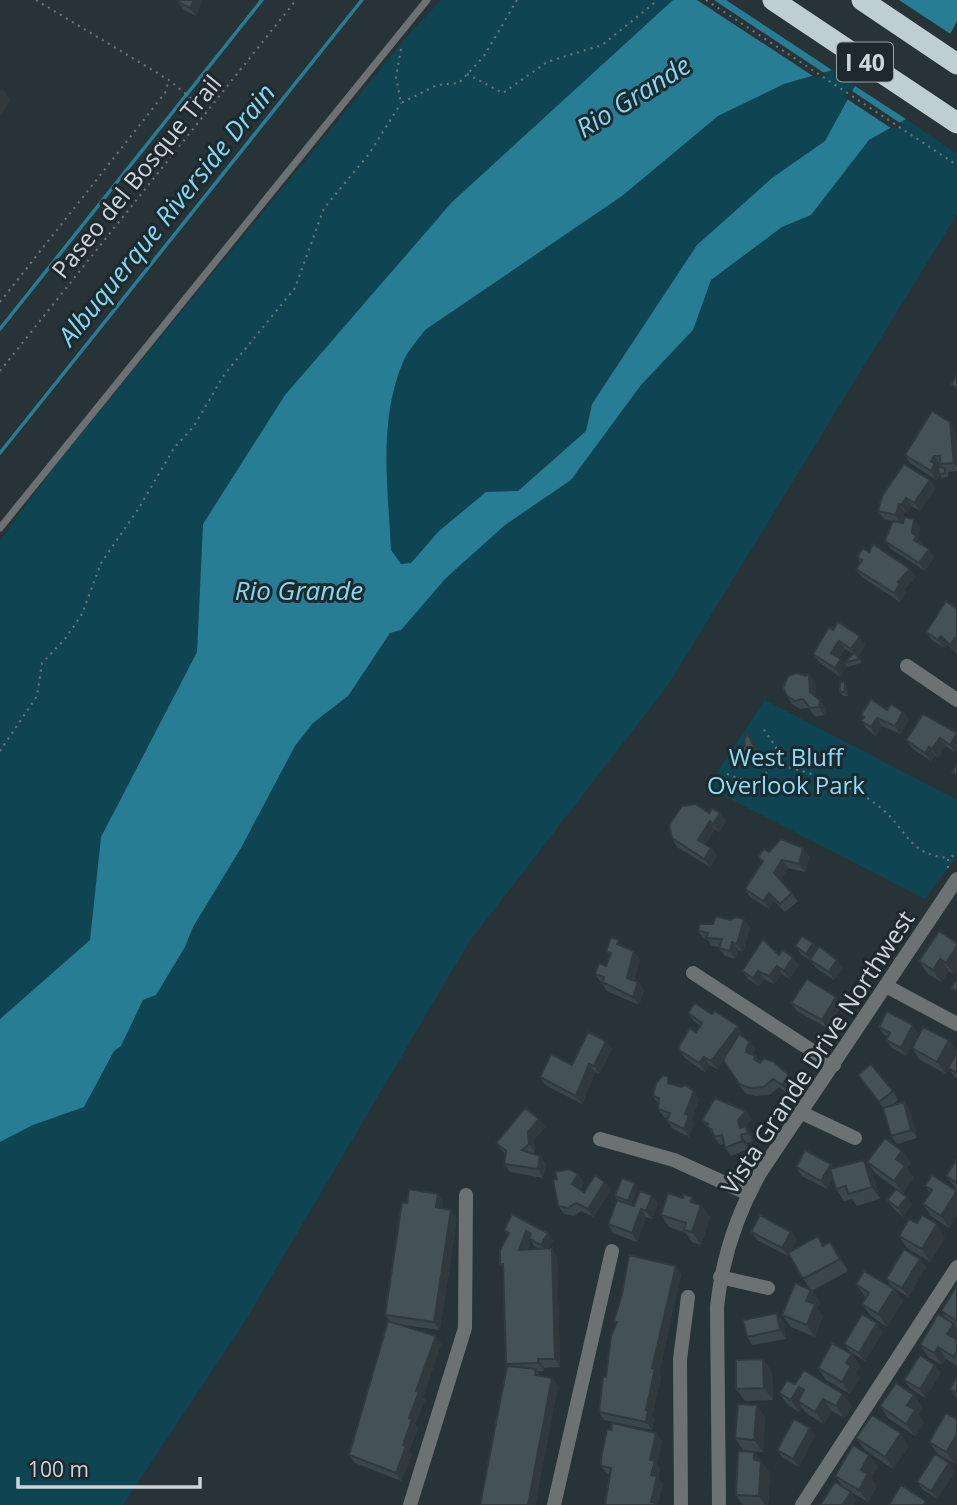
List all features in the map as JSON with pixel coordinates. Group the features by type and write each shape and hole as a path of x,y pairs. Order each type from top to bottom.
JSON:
{"highway":[{"name":"I 40","path":"773,0 957,123"},
{"name":"I 40","path":"862,0 957,64"}],"street":[{"path":"907,666 957,700"},
{"name":"Vista Grande Drive Northwest","path":"719,1505 717,1307 720,1277 736,1222 749,1194 886,986 954,875"},
{"path":"693,973 834,1065"},
{"path":"886,986 957,1024"},
{"path":"802,1113 855,1138"},
{"path":"600,1139 674,1160 749,1194"},
{"path":"413,1504 465,1328 466,1195"},
{"path":"554,1505 612,1251"},
{"path":"802,1505 957,1266"},
{"path":"720,1277 768,1288"},
{"path":"681,1505 680,1359 688,1297"}],"lane":[{"path":"0,528 427,0"}],"path":[{"path":"36,0 169,80 207,111"},
{"name":"Paseo del Bosque Trail","path":"0,371 296,0"},
{"path":"0,751 37,696 42,663 65,639 82,614 102,563 139,508 174,448 194,426 224,375 295,288 324,208 369,154 401,103 437,85 459,83 484,56 517,0"},
{"path":"467,74 503,93 547,62 602,45 658,0"},
{"path":"706,0 957,165"},
{"path":"401,103 396,77 405,30"},
{"path":"0,302 165,93 169,80"},
{"path":"727,774 749,782 766,776 774,763 776,747 762,727"},
{"path":"751,755 863,795 885,811 922,853 948,858 957,854"},
{"path":"948,858 954,875"}],"green space":[{"path":"441,0 673,0 452,202 285,395 203,524 197,652 101,837 90,940 0,1019 0,541 51,471 409,34"},
{"path":"843,67 861,74 825,141 772,178 617,367 592,404 586,431 518,491 486,492 439,531 411,563 401,564 391,550 387,431 395,384 403,362 425,330 622,196 718,116 784,84"},
{"path":"906,119 957,154 957,214 668,685 469,942 244,1323 123,1505 0,1505 0,1142 33,1125 84,1107 114,1051 121,1046 143,1000 156,995 185,947 193,927 241,848 295,746 313,723 348,696 390,633 401,629 446,578 505,525 571,480 641,385 693,330 711,280 782,227 811,215 869,140"},
{"name":"West Bluff Overlook Park","path":"765,700 957,800 957,856 925,899 707,787"}],"water":[{"name":"Rio Grande","path":"673,0 957,0 957,21 906,119 869,140 811,215 782,227 711,280 693,330 641,385 571,480 505,525 446,578 401,630 390,633 348,696 313,723 295,746 241,848 193,927 185,947 156,995 143,1000 121,1046 114,1051 84,1107 33,1125 0,1142 0,1019 90,940 101,837 197,652 203,524 285,395 452,202","holes":["843,67 861,75 825,141 772,178 697,245 592,404 586,431 518,491 486,492 439,531 411,563 401,564 391,550 387,431 395,384 403,362 425,330 622,196 718,116 784,84"]}],"pier":[{"path":"697,0 714,0 827,75 816,78"},
{"path":"726,0 899,0 952,35 909,121 852,84 856,76 843,70 835,72"},
{"path":"849,89 903,125 894,130 844,97"}],"building":[{"path":"194,0 190,8 178,2"},
{"path":"957,374 957,388 951,385"},
{"path":"932,411 950,422 954,463 940,464 940,456 934,456 931,461 935,464 931,471 905,455"},
{"path":"904,464 930,480 914,503 906,498 899,504 896,515 878,511 882,496"},
{"path":"938,467 945,468 945,473 939,474"},
{"path":"904,517 914,519 914,540 929,549 919,563 885,541 893,521 903,523"},
{"path":"873,544 910,569 898,582 900,584 894,593 856,569 862,560 857,557 863,548 869,552"},
{"path":"946,601 957,609 957,638 950,645 941,636 938,640 926,632"},
{"path":"838,622 860,636 851,649 839,641 831,653 841,659 835,668 813,654 829,627 833,630"},
{"path":"855,652 859,659 844,663"},
{"path":"796,673 806,676 809,674 810,692 820,700 819,707 810,708 803,699 795,701 787,696 783,688 788,676"},
{"path":"840,682 845,682 845,692 840,692"},
{"path":"871,699 887,710 891,704 903,712 895,726 877,718 871,727 861,721 864,717 861,715"},
{"path":"923,714 957,733 950,745 940,738 932,749 929,747 925,753 906,740"},
{"path":"748,733 754,747 749,754 742,757 732,753 745,746 744,740"},
{"path":"696,804 709,813 712,808 720,813 713,824 710,821 698,840 711,848 704,859 672,838 669,825 682,806"},
{"path":"781,839 803,848 799,864 782,860 774,873 792,893 780,904 769,893 763,901 745,889 763,861 758,857 764,849 769,852"},
{"path":"716,916 730,920 736,917 744,919 737,944 732,942 730,951 719,948 722,939 706,938 708,933 698,931 700,924 713,924"},
{"path":"939,931 957,943 957,946 946,963 940,959 933,970 919,961"},
{"path":"802,936 813,943 806,954 795,946"},
{"path":"611,937 619,940 617,944 634,951 627,978 638,982 633,997 602,982 604,977 595,974 599,963 606,966 611,953 606,951"},
{"path":"763,939 779,955 782,950 793,957 784,971 777,966 769,976 758,971 753,978 742,971"},
{"path":"819,946 837,960 829,972 810,960"},
{"path":"957,978 957,991 951,988"},
{"path":"807,979 836,997 822,1020 791,1003"},
{"path":"695,1003 712,1014 715,1011 738,1026 711,1061 704,1057 699,1063 679,1050 690,1028 696,1032 702,1023 688,1013"},
{"path":"887,1011 913,1025 901,1048 886,1040 890,1033 879,1027"},
{"path":"923,1027 949,1040 937,1062 912,1048"},
{"path":"588,1032 606,1041 594,1066 589,1064 576,1096 540,1077 551,1054 572,1065"},
{"path":"739,1034 749,1041 746,1052 756,1056 754,1059 760,1063 764,1058 774,1062 789,1075 782,1085 773,1079 764,1087 750,1088 739,1084 723,1060"},
{"path":"957,1052 957,1073 948,1068"},
{"path":"871,1064 893,1091 879,1102 858,1075"},
{"path":"663,1075 668,1077 668,1083 681,1087 685,1085 694,1091 685,1114 689,1115 684,1129 667,1121 670,1113 658,1109 659,1098 653,1096 656,1083"},
{"path":"715,1098 746,1111 738,1120 740,1128 746,1126 748,1133 741,1135 742,1141 725,1148 722,1135 714,1137 712,1130 706,1126 708,1124 702,1120"},
{"path":"904,1102 911,1130 891,1136 883,1108"},
{"path":"525,1108 539,1119 528,1132 529,1144 522,1150 540,1156 538,1169 504,1164 506,1151 496,1143"},
{"path":"885,1138 902,1151 896,1159 905,1166 894,1181 867,1162"},
{"path":"805,1150 831,1164 821,1181 796,1167"},
{"path":"957,1159 957,1183 946,1176"},
{"path":"864,1160 872,1187 848,1194 846,1186 836,1189 830,1169"},
{"path":"569,1169 578,1174 572,1184 584,1192 595,1175 605,1182 588,1209 576,1203 568,1208 558,1206 553,1180 557,1179 555,1172"},
{"path":"932,1175 957,1191 941,1216 923,1204 932,1190 925,1186"},
{"path":"622,1178 635,1183 628,1201 615,1196"},
{"path":"409,1189 438,1194 436,1207 451,1210 434,1322 385,1315 402,1202 407,1203"},
{"path":"896,1189 907,1197 898,1208 887,1200"},
{"path":"640,1191 652,1195 646,1211 641,1209 632,1233 608,1224 617,1200 634,1206"},
{"path":"668,1193 683,1198 684,1194 692,1197 691,1202 701,1205 692,1232 684,1230 686,1223 661,1215"},
{"path":"512,1214 548,1233 541,1245 529,1238 531,1234 526,1231 519,1250 552,1248 555,1359 538,1359 538,1363 506,1364 503,1264 500,1264 500,1250 509,1233 504,1230"},
{"path":"760,1215 791,1232 782,1248 751,1232"},
{"path":"922,1215 937,1224 922,1249 899,1236 909,1219 917,1223"},
{"path":"818,1236 823,1246 830,1242 840,1259 803,1279 788,1253"},
{"path":"904,1249 920,1259 902,1288 886,1279"},
{"path":"629,1255 676,1266 652,1368 655,1369 646,1422 599,1412 603,1377 606,1377 611,1336 617,1322 614,1321"},
{"path":"864,1271 894,1289 878,1314 862,1304 869,1293 856,1284"},
{"path":"795,1283 811,1290 806,1301 815,1304 807,1325 782,1315"},
{"path":"957,1285 957,1321 941,1311"},
{"path":"777,1313 780,1330 747,1337 743,1320"},
{"path":"862,1314 877,1323 859,1353 844,1344"},
{"path":"938,1314 954,1324 947,1334 957,1340 954,1357 938,1347 934,1353 920,1345"},
{"path":"388,1321 436,1336 416,1391 419,1392 403,1445 406,1446 396,1473 349,1455"},
{"path":"832,1343 852,1354 846,1363 851,1366 842,1382 818,1368"},
{"path":"920,1355 935,1365 920,1389 904,1380"},
{"path":"763,1359 764,1388 736,1389 736,1360"},
{"path":"507,1366 536,1369 535,1375 552,1378 528,1505 480,1505"},
{"path":"804,1370 843,1394 836,1406 823,1399 815,1412 798,1401 804,1390 799,1387 791,1400 779,1393 787,1380 795,1384"},
{"path":"957,1377 957,1393 950,1389"},
{"path":"896,1383 914,1395 907,1405 915,1410 906,1424 880,1406"},
{"path":"738,1404 757,1405 754,1440 735,1438"},
{"path":"946,1413 957,1419 957,1435 946,1452 929,1442"},
{"path":"872,1415 901,1433 885,1457 856,1438"},
{"path":"794,1419 810,1428 793,1459 777,1450"},
{"path":"612,1423 656,1433 650,1460 655,1461 651,1475 657,1476 651,1502 655,1505 605,1505 611,1468 601,1466 601,1458 607,1429 611,1430"},
{"path":"853,1445 869,1455 861,1470 868,1474 859,1490 835,1476"},
{"path":"738,1451 754,1452 754,1460 761,1461 759,1496 736,1495"},
{"path":"935,1454 949,1463 931,1491 917,1482"},
{"path":"835,1482 851,1492 842,1505 820,1505"},
{"path":"901,1485 926,1501 923,1505 889,1505"}],"waterway":[{"path":"0,329 262,0"},
{"name":"Albuquerque Riverside Drain","path":"0,453 362,0"}]}
